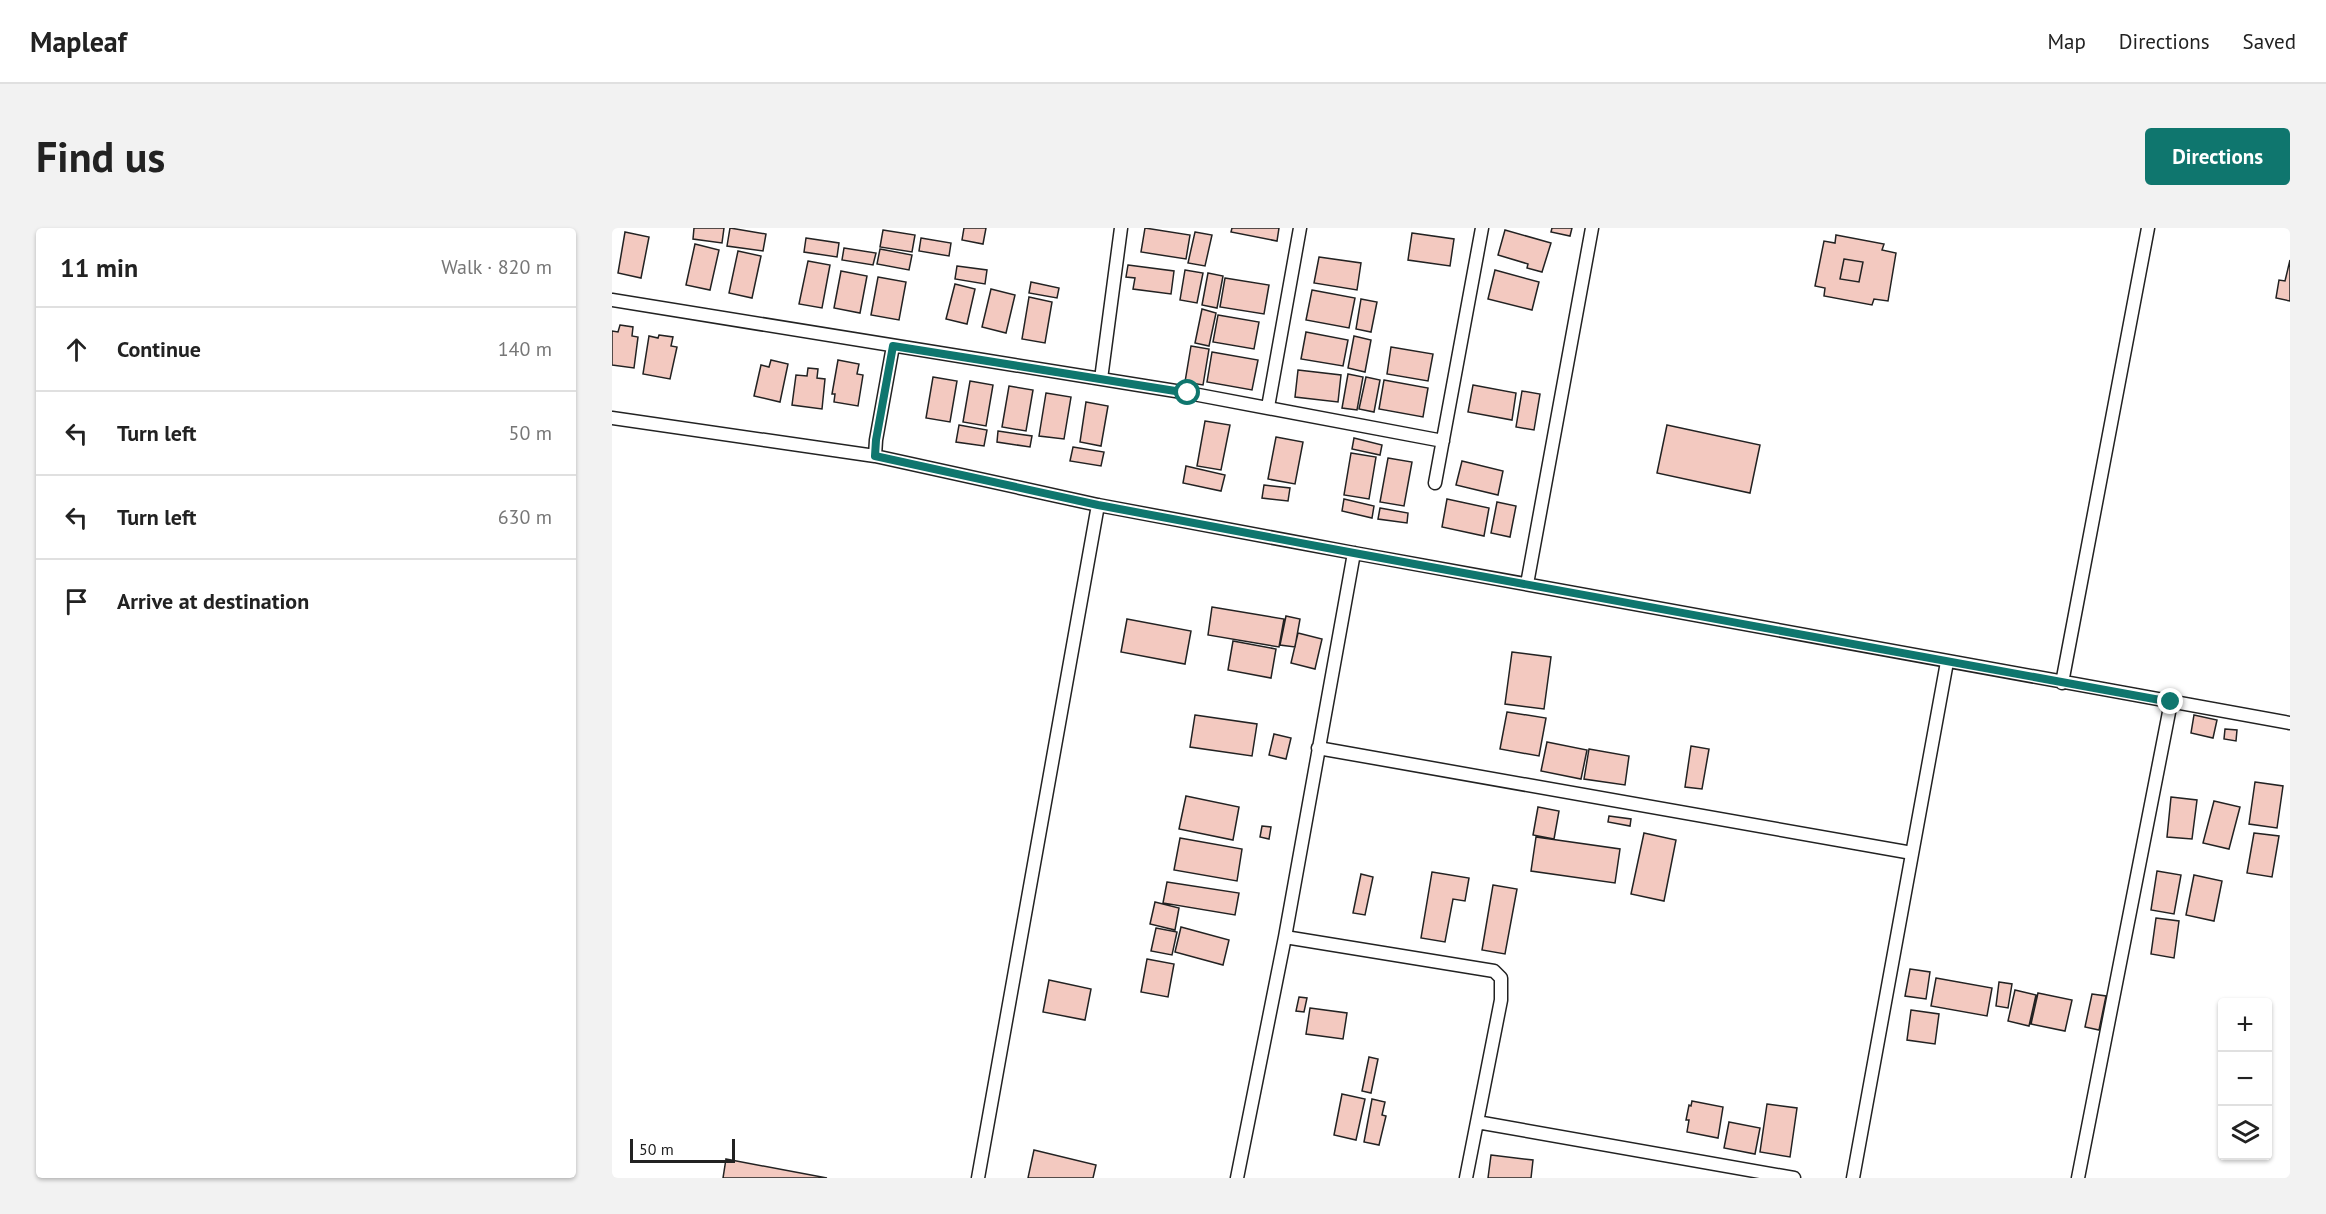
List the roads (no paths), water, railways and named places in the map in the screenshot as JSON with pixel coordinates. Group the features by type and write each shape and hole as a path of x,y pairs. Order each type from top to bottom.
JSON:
{"street":[{"path":"1101,379 1121,228"},
{"path":"1268,407 1300,228"},
{"path":"1435,483 1482,228"},
{"path":"1527,584 1592,228"},
{"path":"2062,683 2148,228"},
{"path":"612,300 1268,407 1443,441"},
{"path":"875,456 893,346"},
{"path":"612,418 875,456 1098,505 2290,723"},
{"path":"978,1178 1098,505"},
{"path":"1238,1178 1285,937 1354,553"},
{"path":"1853,1178 1947,662"},
{"path":"2078,1178 2171,702"},
{"path":"1318,748 1912,853"},
{"path":"1285,937 1494,971 1501,978 1502,990 1466,1178"},
{"path":"1477,1122 1794,1178"}]}
